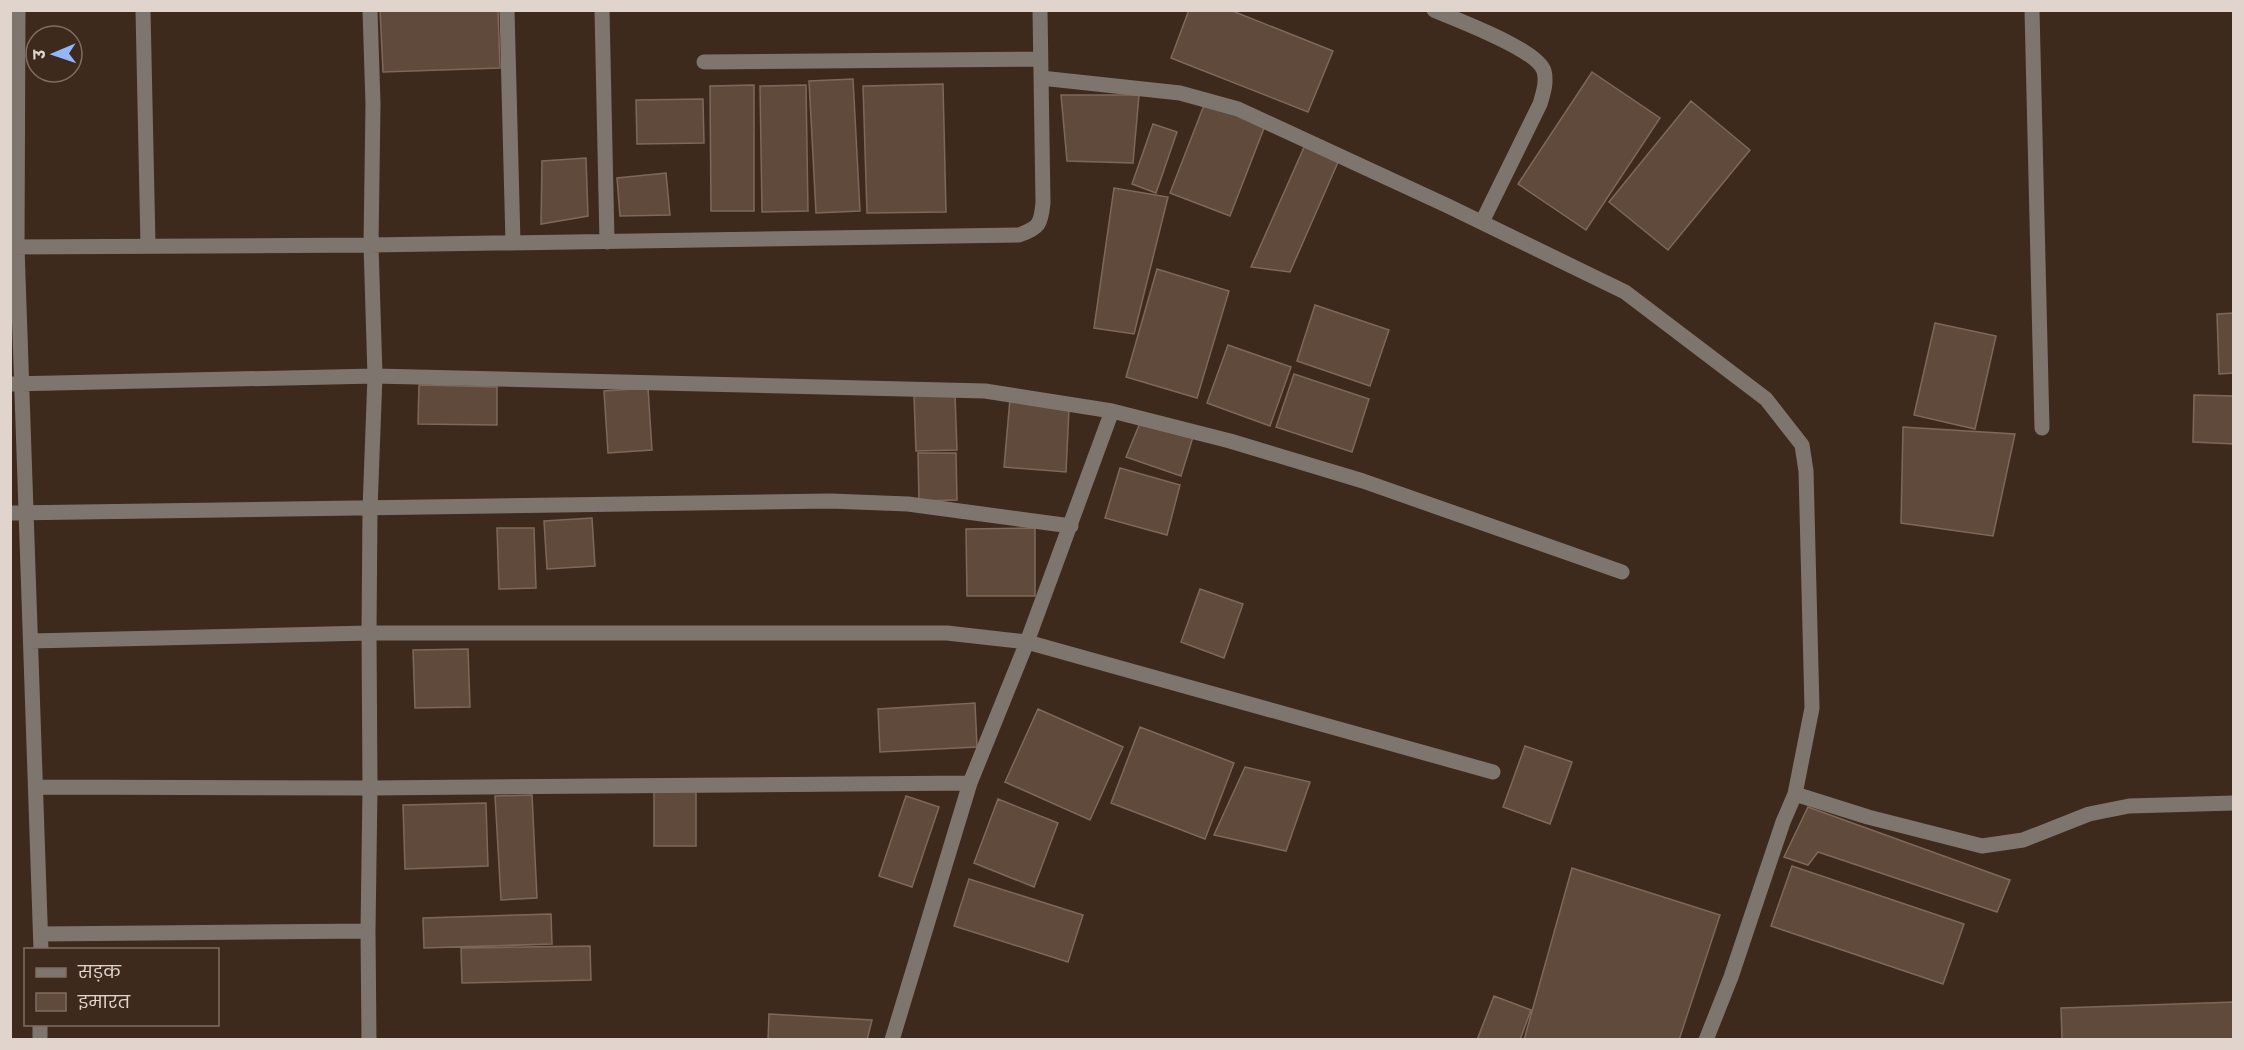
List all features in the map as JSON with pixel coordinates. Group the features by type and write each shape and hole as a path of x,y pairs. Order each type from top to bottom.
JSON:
{"street":[{"path":"18,10 14,247 16,384 27,513 41,942 368,932"},
{"path":"143,10 148,246"},
{"path":"369,1040 370,509 375,376 371,245 373,104 370,10"},
{"path":"507,10 513,243"},
{"path":"602,10 607,242"},
{"path":"14,247 371,245 1018,235 1034,229 1042,219 1040,10"},
{"path":"1434,10 1485,31 1533,56 1544,70 1545,88 1540,104 1482,222"},
{"path":"2032,10 2042,428"},
{"path":"704,62 1040,59"},
{"path":"1041,78 1180,93 1238,109 1482,222 1625,292 1766,399 1802,445 1806,471 1812,708 1795,794 1783,822 1731,978 1706,1040"},
{"path":"16,384 375,376 985,392 1112,411 1230,441 1363,481 1622,572"},
{"path":"892,1040 969,783 1027,642 1112,411"},
{"path":"10,513 830,501 908,504 1071,526"},
{"path":"31,641 369,633 947,633 1027,642 1493,772"},
{"path":"36,787 370,789 969,783"},
{"path":"1795,794 1868,817 1982,846 2023,840 2089,814 2129,806 2234,803"}],"building":[{"path":"380,10 498,10 500,68 383,72"},
{"path":"1189,10 1230,10 1333,51 1308,112 1171,58"},
{"path":"1592,72 1660,118 1586,230 1518,184"},
{"path":"853,79 860,211 816,213 809,81"},
{"path":"943,84 946,212 867,213 863,86"},
{"path":"754,85 754,211 711,211 710,86"},
{"path":"806,85 808,211 762,212 760,86"},
{"path":"1061,95 1139,95 1133,163 1067,161"},
{"path":"703,99 704,143 637,144 636,100"},
{"path":"1206,100 1266,123 1230,216 1170,193"},
{"path":"1691,101 1750,150 1668,250 1609,202"},
{"path":"1153,124 1177,132 1156,193 1132,184"},
{"path":"1305,145 1339,160 1290,272 1251,267"},
{"path":"586,158 588,216 541,224 542,161"},
{"path":"666,173 670,215 620,216 617,178"},
{"path":"1114,188 1168,197 1134,334 1094,328"},
{"path":"1157,269 1229,291 1197,398 1126,377"},
{"path":"1315,305 1389,330 1370,386 1297,361"},
{"path":"2234,313 2234,373 2219,374 2217,314"},
{"path":"1935,323 1996,336 1975,429 1914,415"},
{"path":"1228,345 1291,367 1270,426 1207,403"},
{"path":"1294,374 1369,399 1352,452 1276,427"},
{"path":"419,385 497,387 497,425 418,424"},
{"path":"648,388 652,450 608,453 604,391"},
{"path":"955,394 957,450 916,451 914,395"},
{"path":"2194,395 2234,396 2234,444 2193,442"},
{"path":"1010,399 1069,409 1066,472 1004,467"},
{"path":"1140,423 1193,437 1181,476 1126,457"},
{"path":"1903,427 2015,434 1993,536 1901,523"},
{"path":"918,453 956,453 957,500 919,501"},
{"path":"1120,468 1180,485 1167,535 1105,518"},
{"path":"592,518 595,566 547,569 544,521"},
{"path":"497,528 534,528 536,588 499,589"},
{"path":"1035,528 1035,596 967,596 966,529"},
{"path":"1200,589 1243,604 1224,658 1181,642"},
{"path":"468,649 470,707 415,708 413,650"},
{"path":"975,703 977,747 880,752 878,709"},
{"path":"1038,709 1123,747 1090,820 1005,782"},
{"path":"1140,727 1234,763 1205,839 1111,803"},
{"path":"1525,746 1572,762 1550,824 1503,807"},
{"path":"1245,767 1310,782 1286,851 1214,835"},
{"path":"696,791 696,846 654,846 654,792"},
{"path":"532,795 537,898 501,900 495,796"},
{"path":"906,796 939,807 912,887 879,876"},
{"path":"998,799 1058,823 1034,887 974,863"},
{"path":"486,803 488,866 405,869 403,805"},
{"path":"1808,807 2010,880 1997,912 1818,852 1808,865 1784,857"},
{"path":"1792,866 1964,924 1943,984 1771,926"},
{"path":"1572,868 1720,915 1679,1040 1524,1040"},
{"path":"969,879 1083,915 1068,962 954,926"},
{"path":"551,914 552,944 424,948 423,918"},
{"path":"590,946 591,980 462,983 461,948"},
{"path":"1494,996 1531,1010 1520,1040 1477,1040"},
{"path":"2234,1002 2234,1040 2062,1040 2061,1008"},
{"path":"769,1014 872,1020 867,1040 768,1040"}]}
